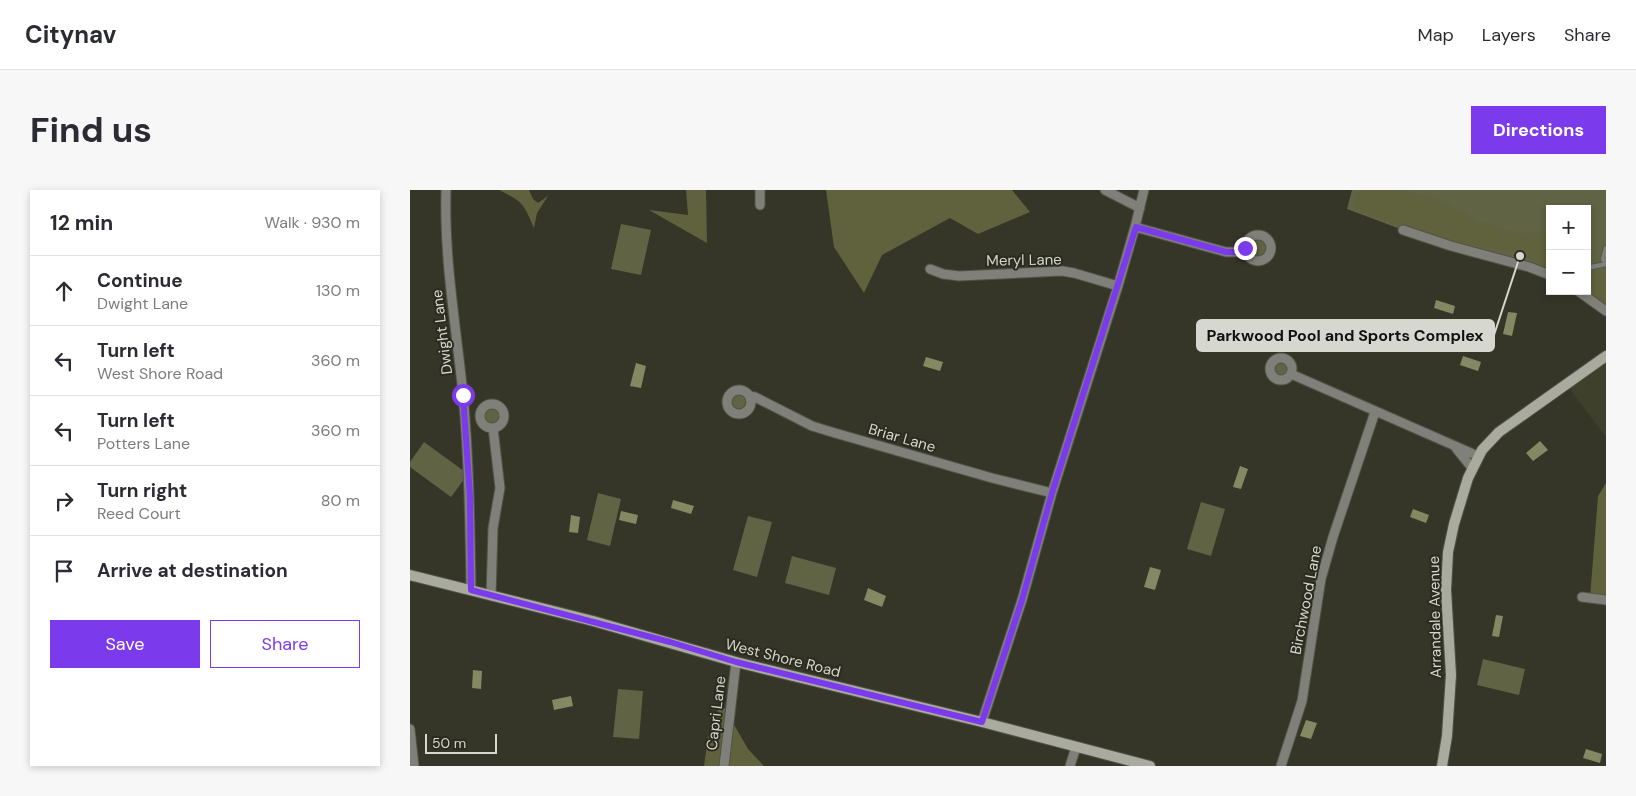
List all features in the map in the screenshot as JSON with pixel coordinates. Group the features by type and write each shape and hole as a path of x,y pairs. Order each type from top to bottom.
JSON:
{"main road":[{"name":"Arrandale Avenue","path":"1442,766 1447,736 1451,675 1446,590 1448,552 1454,524 1472,468 1478,456 1499,432 1606,356"},
{"name":"West Shore Road","path":"410,576 670,642 736,662 982,722 1150,766"}],"street":[{"name":"Dwight Lane","path":"446,190 445,208 450,288 463,395 470,497 471,590"},
{"path":"760,190 760,205"},
{"path":"1105,190 1140,208"},
{"path":"982,722 1024,593 1052,493 1136,227 1144,190"},
{"path":"1136,227 1226,252 1246,252"},
{"path":"1403,230 1546,273"},
{"name":"Meryl Lane","path":"930,269 959,276 1062,272 1118,286"},
{"path":"1584,295 1606,311"},
{"path":"1291,374 1478,456"},
{"name":"Briar Lane","path":"749,396 755,397 812,426 992,478 1052,493"},
{"name":"Birchwood Lane","path":"1281,766 1302,701 1321,579 1333,537 1375,412"},
{"path":"491,596 493,528 500,488 493,428"},
{"path":"1455,446 1472,468"},
{"path":"1582,597 1606,600"},
{"name":"Capri Lane","path":"724,766 736,662"},
{"path":"410,729 414,766"},
{"path":"1070,766 1076,747"}],"lane":[{"path":"1591,267 1606,264 1602,258 1606,248"}],"shaded area":[{"path":"499,190 529,190 533,199 538,203 548,196 537,213 534,228 521,204 513,197"},
{"path":"686,190 706,190 707,243 649,210 688,215"},
{"path":"826,190 1012,190 1030,212 978,234 950,218 882,255 864,293 834,247"},
{"path":"1352,190 1606,190 1606,311 1584,295 1591,295 1591,205 1546,205 1546,274 1403,230 1347,209"},
{"path":"1356,190 1403,190 1437,199 1482,222 1519,234 1546,233 1546,267 1514,250 1462,244 1399,226 1359,211 1355,206"},
{"path":"621,224 651,230 641,275 611,269"},
{"path":"1258,239 1264,242 1267,248 1264,254 1258,257 1252,254 1249,248 1252,242"},
{"path":"1606,272 1606,308 1591,295 1591,274"},
{"path":"1436,300 1455,306 1453,314 1434,308"},
{"path":"1508,312 1517,313 1512,336 1503,334"},
{"path":"1463,356 1481,362 1478,371 1460,365"},
{"path":"1606,356 1606,437 1566,384"},
{"path":"926,357 943,362 940,371 923,366"},
{"path":"1280,360 1286,363 1289,369 1286,375 1280,378 1274,375 1271,369 1274,363"},
{"path":"636,363 646,366 641,388 630,386"},
{"path":"739,393 745,396 748,402 745,408 739,411 733,408 730,402 733,396"},
{"path":"492,407 498,410 501,416 498,422 492,425 486,422 483,416 486,410"},
{"path":"1540,441 1548,450 1533,461 1526,453"},
{"path":"424,442 468,474 451,497 410,467 410,462"},
{"path":"1240,466 1248,469 1241,489 1233,487"},
{"path":"1606,483 1606,600 1590,598 1598,496"},
{"path":"598,493 621,499 610,546 587,540"},
{"path":"673,500 694,506 691,514 671,508"},
{"path":"1201,502 1225,509 1211,556 1187,549"},
{"path":"1413,509 1429,515 1426,523 1410,517"},
{"path":"621,511 638,515 636,524 619,520"},
{"path":"571,515 580,517 578,533 569,532"},
{"path":"748,516 772,522 757,577 733,570"},
{"path":"792,556 836,568 829,595 785,583"},
{"path":"1150,567 1161,570 1155,590 1144,587"},
{"path":"868,588 886,596 882,607 864,600"},
{"path":"1496,615 1503,616 1499,637 1492,636"},
{"path":"1483,659 1525,669 1519,695 1477,685"},
{"path":"473,670 482,671 481,689 472,688"},
{"path":"618,689 643,691 639,739 613,737"},
{"path":"571,696 573,706 554,710 552,700"},
{"path":"721,702 748,749 764,766 704,766 708,737"},
{"path":"1306,720 1317,723 1311,739 1300,736"},
{"path":"1586,749 1602,754 1600,763 1583,758"}],"place":[{"name":"Parkwood Pool and Sports Complex","path":"1520,256"}],"route":[{"path":"463,395 470,497 471,590 670,642 736,662 982,722 1022,600 1052,493 1136,227 1226,252 1246,252 1245,248"}]}
